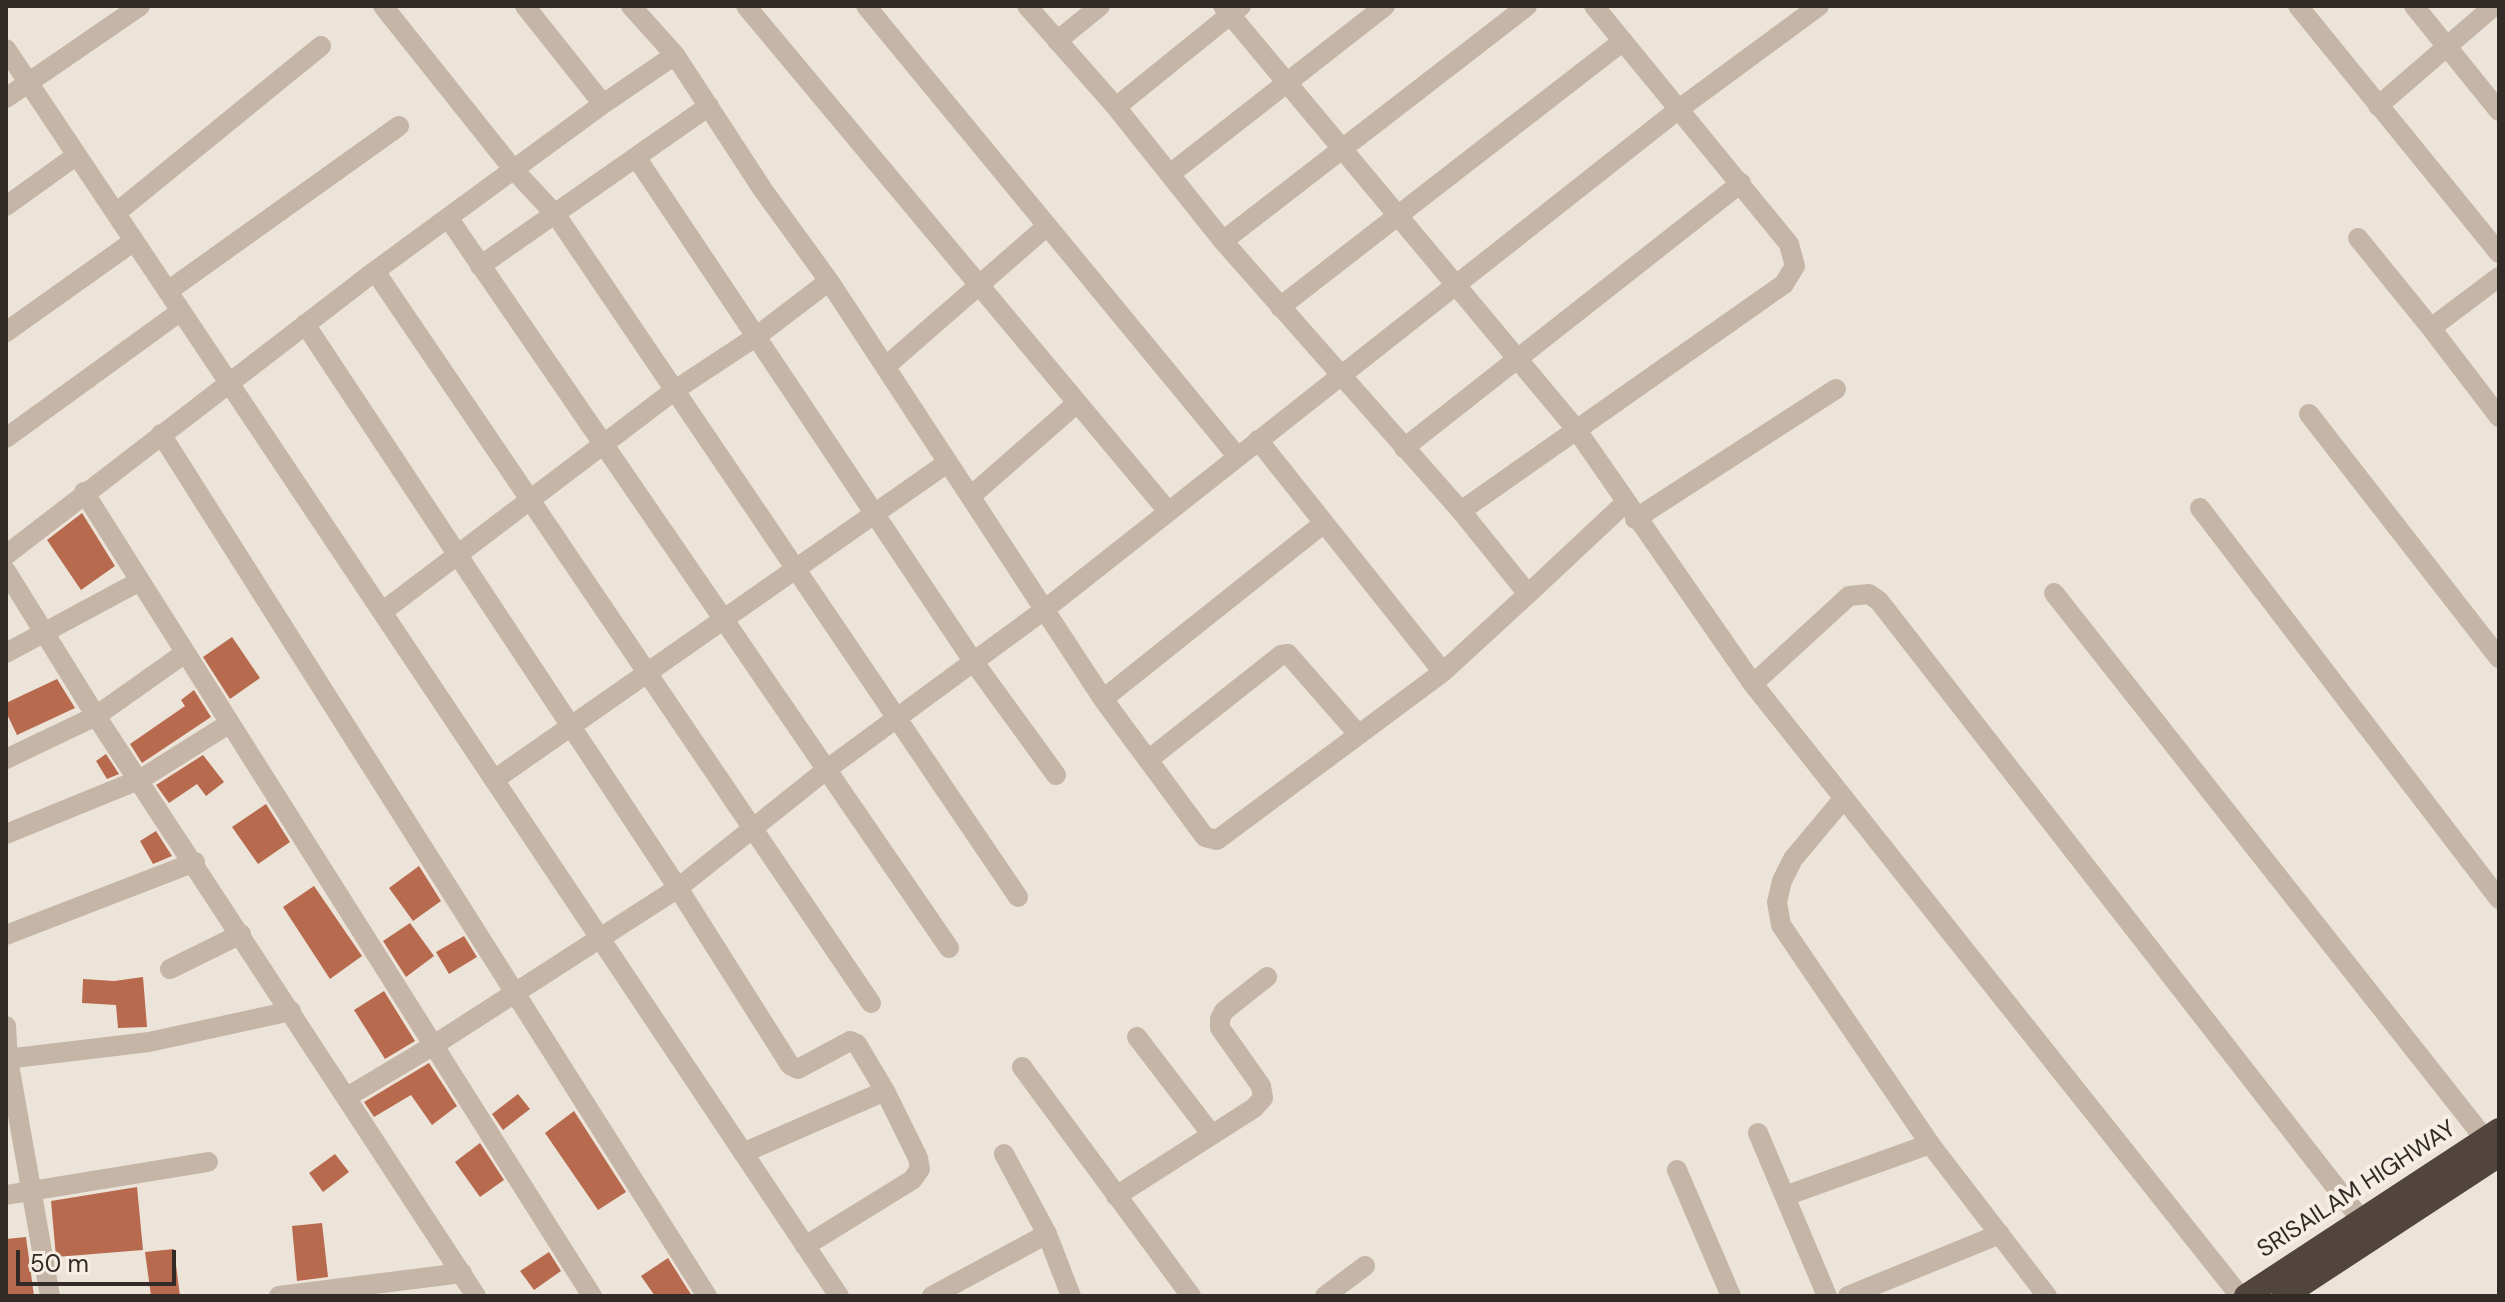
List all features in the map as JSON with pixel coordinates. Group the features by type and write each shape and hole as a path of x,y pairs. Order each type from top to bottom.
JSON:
{"highway":[{"name":"SRISAILAM HIGHWAY","path":"2246,1296 2494,1142"},
{"name":"SRISAILAM HIGHWAY","path":"2284,1296 2494,1142"}],"street":[{"path":"6,98 140,6"},
{"path":"383,6 513,169 556,215 1018,897"},
{"path":"525,6 603,104"},
{"path":"746,6 1167,510"},
{"path":"866,6 1237,456"},
{"path":"1027,6 1116,107 1223,241 1461,511 1528,594"},
{"path":"1057,41 1100,6"},
{"path":"1170,174 1385,6"},
{"path":"1223,241 1527,6"},
{"path":"1461,511 1784,284 1795,266 1789,244 1594,6"},
{"path":"347,1097 434,1045 516,989 678,888 826,770 1044,610 1167,510 1341,378 1679,109 1792,13 1819,6"},
{"path":"2298,6 2499,253"},
{"path":"2414,6 2499,111"},
{"path":"2378,106 2494,6"},
{"path":"641,9 675,55 763,190 829,281 1103,699 1205,837 1217,840 1443,672 1528,594 1630,511 1836,389"},
{"path":"1116,107 1232,9 1286,83 1576,429 1753,684 2240,1296"},
{"path":"1280,307 1623,41"},
{"path":"116,213 321,46"},
{"path":"6,49 839,1296"},
{"path":"6,555 375,271 675,55"},
{"path":"480,266 709,106"},
{"path":"168,291 399,126"},
{"path":"6,206 77,155"},
{"path":"636,157 873,514 973,661 1056,775"},
{"path":"1404,448 1741,183"},
{"path":"449,219 949,948"},
{"path":"885,367 1047,226"},
{"path":"2358,238 2499,417"},
{"path":"6,332 134,241"},
{"path":"375,271 871,1003"},
{"path":"2431,328 2499,277"},
{"path":"382,612 675,390 757,336 829,281"},
{"path":"6,438 181,311"},
{"path":"305,324 678,888 790,1065 798,1069 804,1067 850,1041 857,1044 885,1091 918,1158 920,1169 912,1180 805,1246"},
{"path":"971,496 1077,403"},
{"path":"2309,414 2499,658"},
{"path":"161,434 516,989 707,1296"},
{"path":"1258,440 1443,672"},
{"path":"494,780 947,463"},
{"path":"84,492 592,1296"},
{"path":"2200,508 2499,899"},
{"path":"1103,699 1324,523"},
{"path":"6,571 96,716 141,779 476,1296"},
{"path":"6,653 140,581"},
{"path":"2054,593 2494,1142"},
{"path":"1753,684 1849,596 1869,594 1879,601 2363,1222"},
{"path":"6,759 96,716 185,653"},
{"path":"1148,760 1281,655 1288,654 1358,734"},
{"path":"6,834 141,779 230,723"},
{"path":"1844,798 1793,859 1782,881 1777,902 1781,925 1930,1144 2047,1296"},
{"path":"6,935 195,862"},
{"path":"170,969 241,934"},
{"path":"1116,1196 1254,1108 1263,1098 1261,1086 1220,1028 1220,1019 1267,977"},
{"path":"7,1059 149,1042 291,1011"},
{"path":"6,1026 7,1059 50,1296"},
{"path":"1137,1037 1212,1135"},
{"path":"1022,1067 1191,1296"},
{"path":"743,1153 885,1091"},
{"path":"1758,1133 1827,1296"},
{"path":"1785,1196 1930,1144"},
{"path":"1004,1154 1047,1234 1071,1296"},
{"path":"6,1195 208,1162"},
{"path":"1677,1170 1731,1296"},
{"path":"932,1296 1047,1234"},
{"path":"1848,1296 1876,1290 2000,1234"},
{"path":"1325,1296 1365,1266"},
{"path":"279,1296 462,1273"}],"building":[{"path":"82,513 115,566 81,590 47,540"},
{"path":"232,637 260,678 230,699 203,657"},
{"path":"57,679 75,708 17,735 6,712 6,703"},
{"path":"194,690 211,717 142,763 130,744 185,706 181,700"},
{"path":"106,754 119,774 107,779 96,761"},
{"path":"203,755 224,782 206,796 197,784 169,803 156,785"},
{"path":"266,804 290,842 258,864 232,827"},
{"path":"156,831 172,856 153,864 140,841"},
{"path":"419,866 441,901 413,921 389,888"},
{"path":"314,886 362,956 330,979 283,907"},
{"path":"410,923 434,956 406,977 383,941"},
{"path":"464,936 477,957 449,974 436,952"},
{"path":"143,977 147,1027 118,1028 116,1005 82,1003 83,979 114,981"},
{"path":"384,991 415,1041 385,1059 354,1010"},
{"path":"429,1063 457,1106 432,1125 411,1095 374,1117 364,1102"},
{"path":"518,1094 530,1109 503,1130 492,1114"},
{"path":"574,1111 626,1192 598,1210 545,1133"},
{"path":"480,1143 504,1180 480,1197 455,1162"},
{"path":"335,1154 349,1172 323,1192 309,1173"},
{"path":"137,1187 143,1250 56,1257 51,1201"},
{"path":"322,1223 328,1277 297,1281 292,1226"},
{"path":"26,1237 34,1296 6,1296 6,1239"},
{"path":"174,1249 180,1296 151,1296 145,1252"},
{"path":"549,1252 561,1271 534,1290 520,1271"},
{"path":"668,1258 692,1296 655,1296 641,1276"}]}
